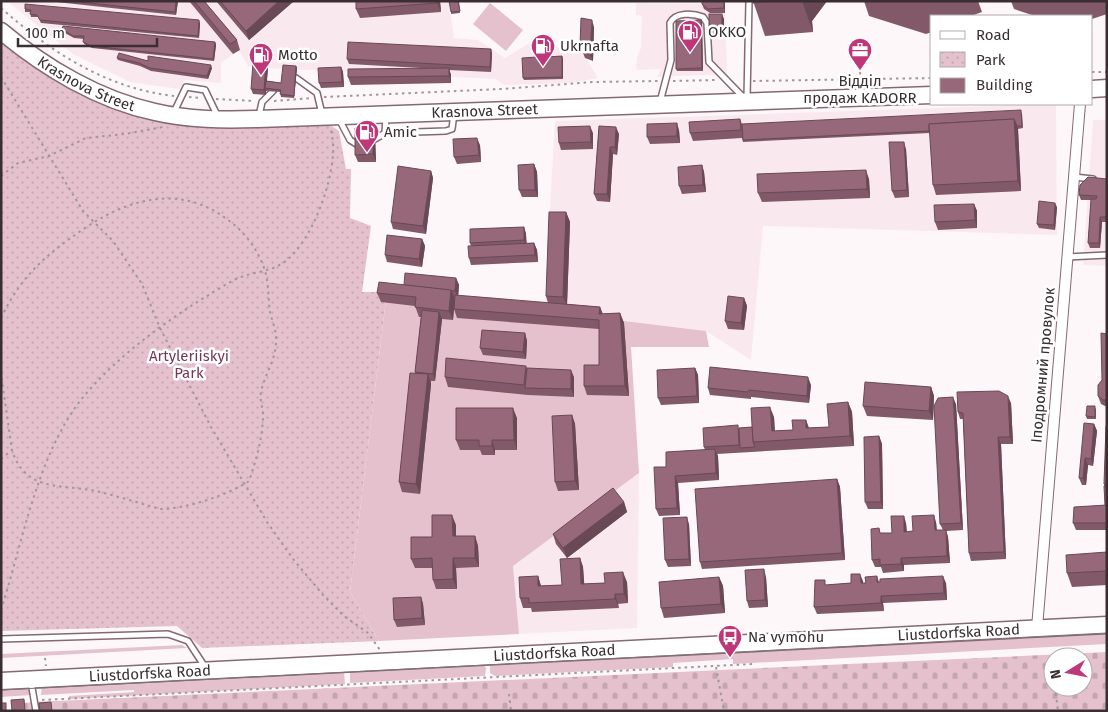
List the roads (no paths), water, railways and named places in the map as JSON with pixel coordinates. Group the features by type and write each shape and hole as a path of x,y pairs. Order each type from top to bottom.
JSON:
{"main road":[{"name":"Krasnova Street","path":"1,31 22,48 79,84 116,100 154,112 169,121 219,119 331,120 386,114 930,95"},
{"path":"1093,89 1107,88"},
{"name":"Liustdorfska Road","path":"1,681 207,669 1107,625"}],"street":[{"name":"Іподромний провулок","path":"1037,628 1080,105"}],"lane":[{"path":"747,101 749,1"},
{"path":"660,104 670,63 670,23 672,18 697,15 703,17 707,23 709,62 747,101"},
{"path":"670,63 680,62"},
{"path":"699,62 709,62"},
{"path":"296,78 317,94 331,120 342,128 350,140 358,144"},
{"path":"169,121 186,87 205,90 219,119"},
{"path":"258,119 262,102 273,91"},
{"path":"375,139 386,133 446,131 452,129 454,112"},
{"path":"386,114 386,133"},
{"path":"1073,176 1098,179"},
{"path":"1067,257 1107,255"},
{"path":"1,639 168,634 188,641 207,669"},
{"path":"31,679 36,711"}],"tram line":[{"path":"1,690 1107,633"}],"place":[{"name":"OKKO","path":"690,53"},
{"name":"Ukrnafta","path":"543,67"},
{"name":"Відділ продаж KADORR","path":"860,71"},
{"name":"Motto","path":"261,76"},
{"name":"Amic","path":"367,153"},
{"name":"Na vymohu","path":"730,658"}],"park label":[{"name":"Artyleriiskyi Park","path":"189,364"}]}
